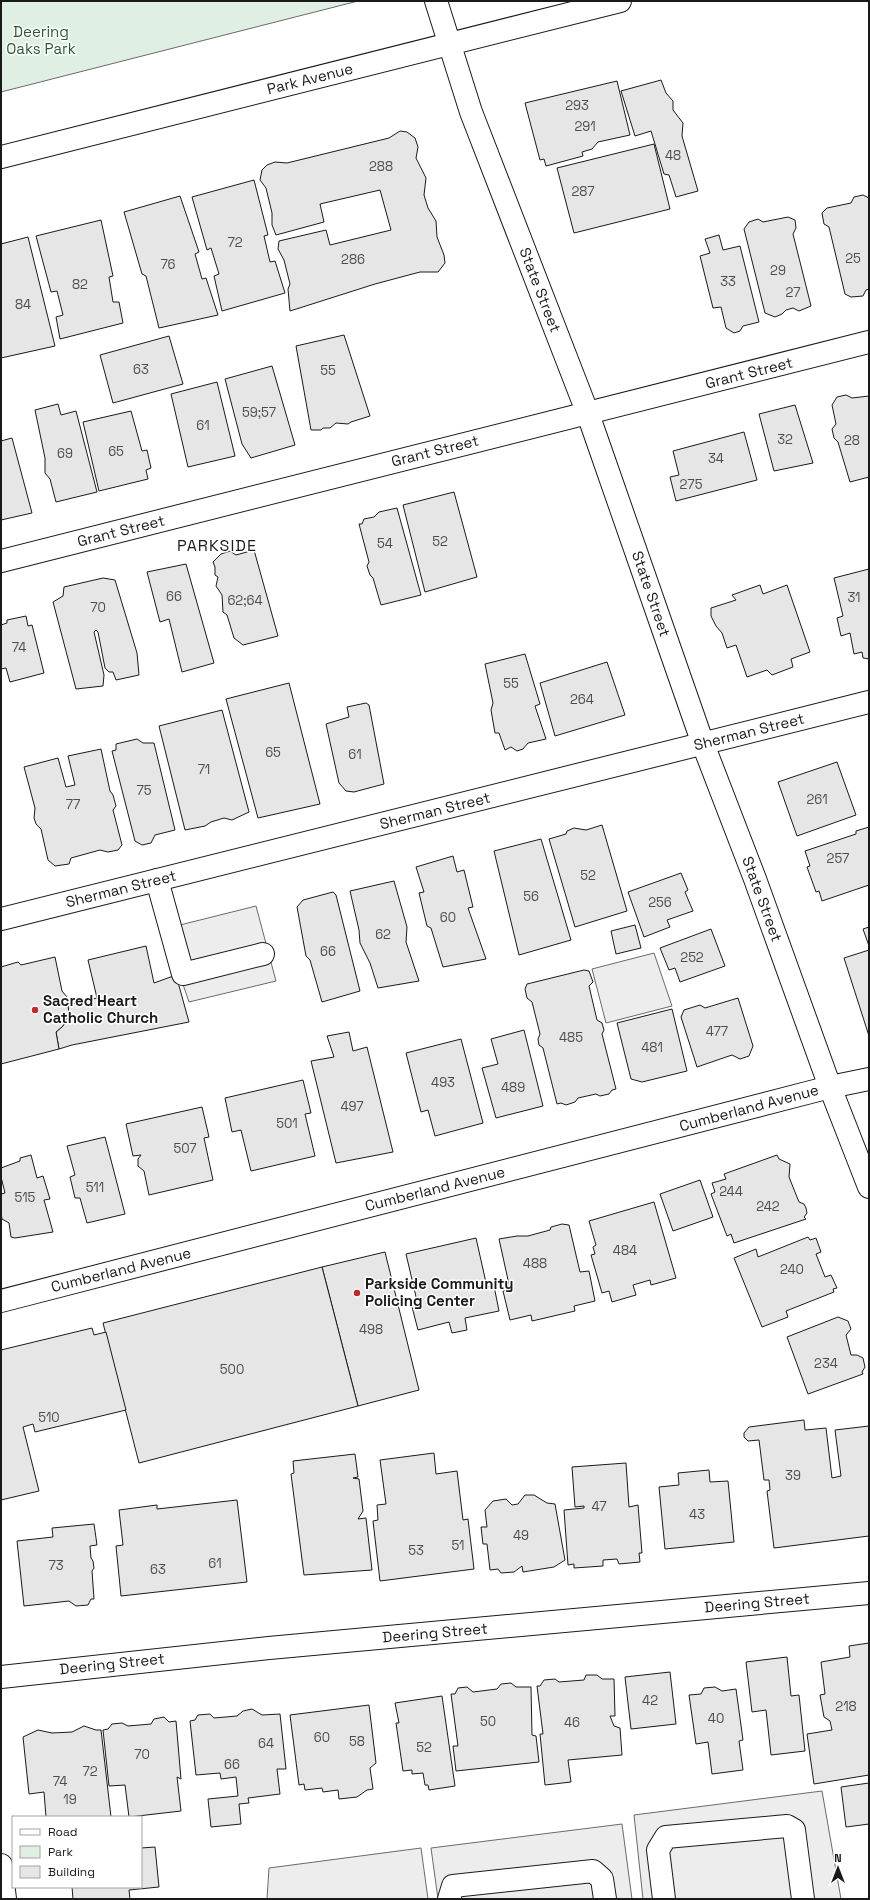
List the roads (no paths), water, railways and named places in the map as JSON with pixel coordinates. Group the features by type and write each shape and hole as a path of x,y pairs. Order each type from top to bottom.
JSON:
{"street":[{"name":"State Street","path":"436,1 448,44 471,112 588,414 703,744 755,878 830,1087 869,1187"},
{"name":"Park Avenue","path":"1,157 620,1"},
{"name":"Grant Street","path":"1,561 869,342"},
{"name":"Sherman Street","path":"1,919 869,702"},
{"path":"157,880 183,974 264,954"},
{"name":"Cumberland Avenue","path":"1,1301 830,1087 869,1079"},
{"name":"Deering Street","path":"1,1677 277,1647 869,1593"},
{"path":"664,1899 658,1850 666,1837 787,1826 794,1830 804,1899"},
{"path":"1,1865 5,1899"},
{"path":"449,1898 454,1886 593,1871 602,1879 605,1899"}],"place":[{"name":"Sacred Heart Catholic Church","path":"35,1010"},
{"name":"Parkside Community Policing Center","path":"357,1293"}],"district":[{"name":"PARKSIDE","path":"217,545"}],"park label":[{"name":"Deering Oaks Park","path":"41,40"}]}
